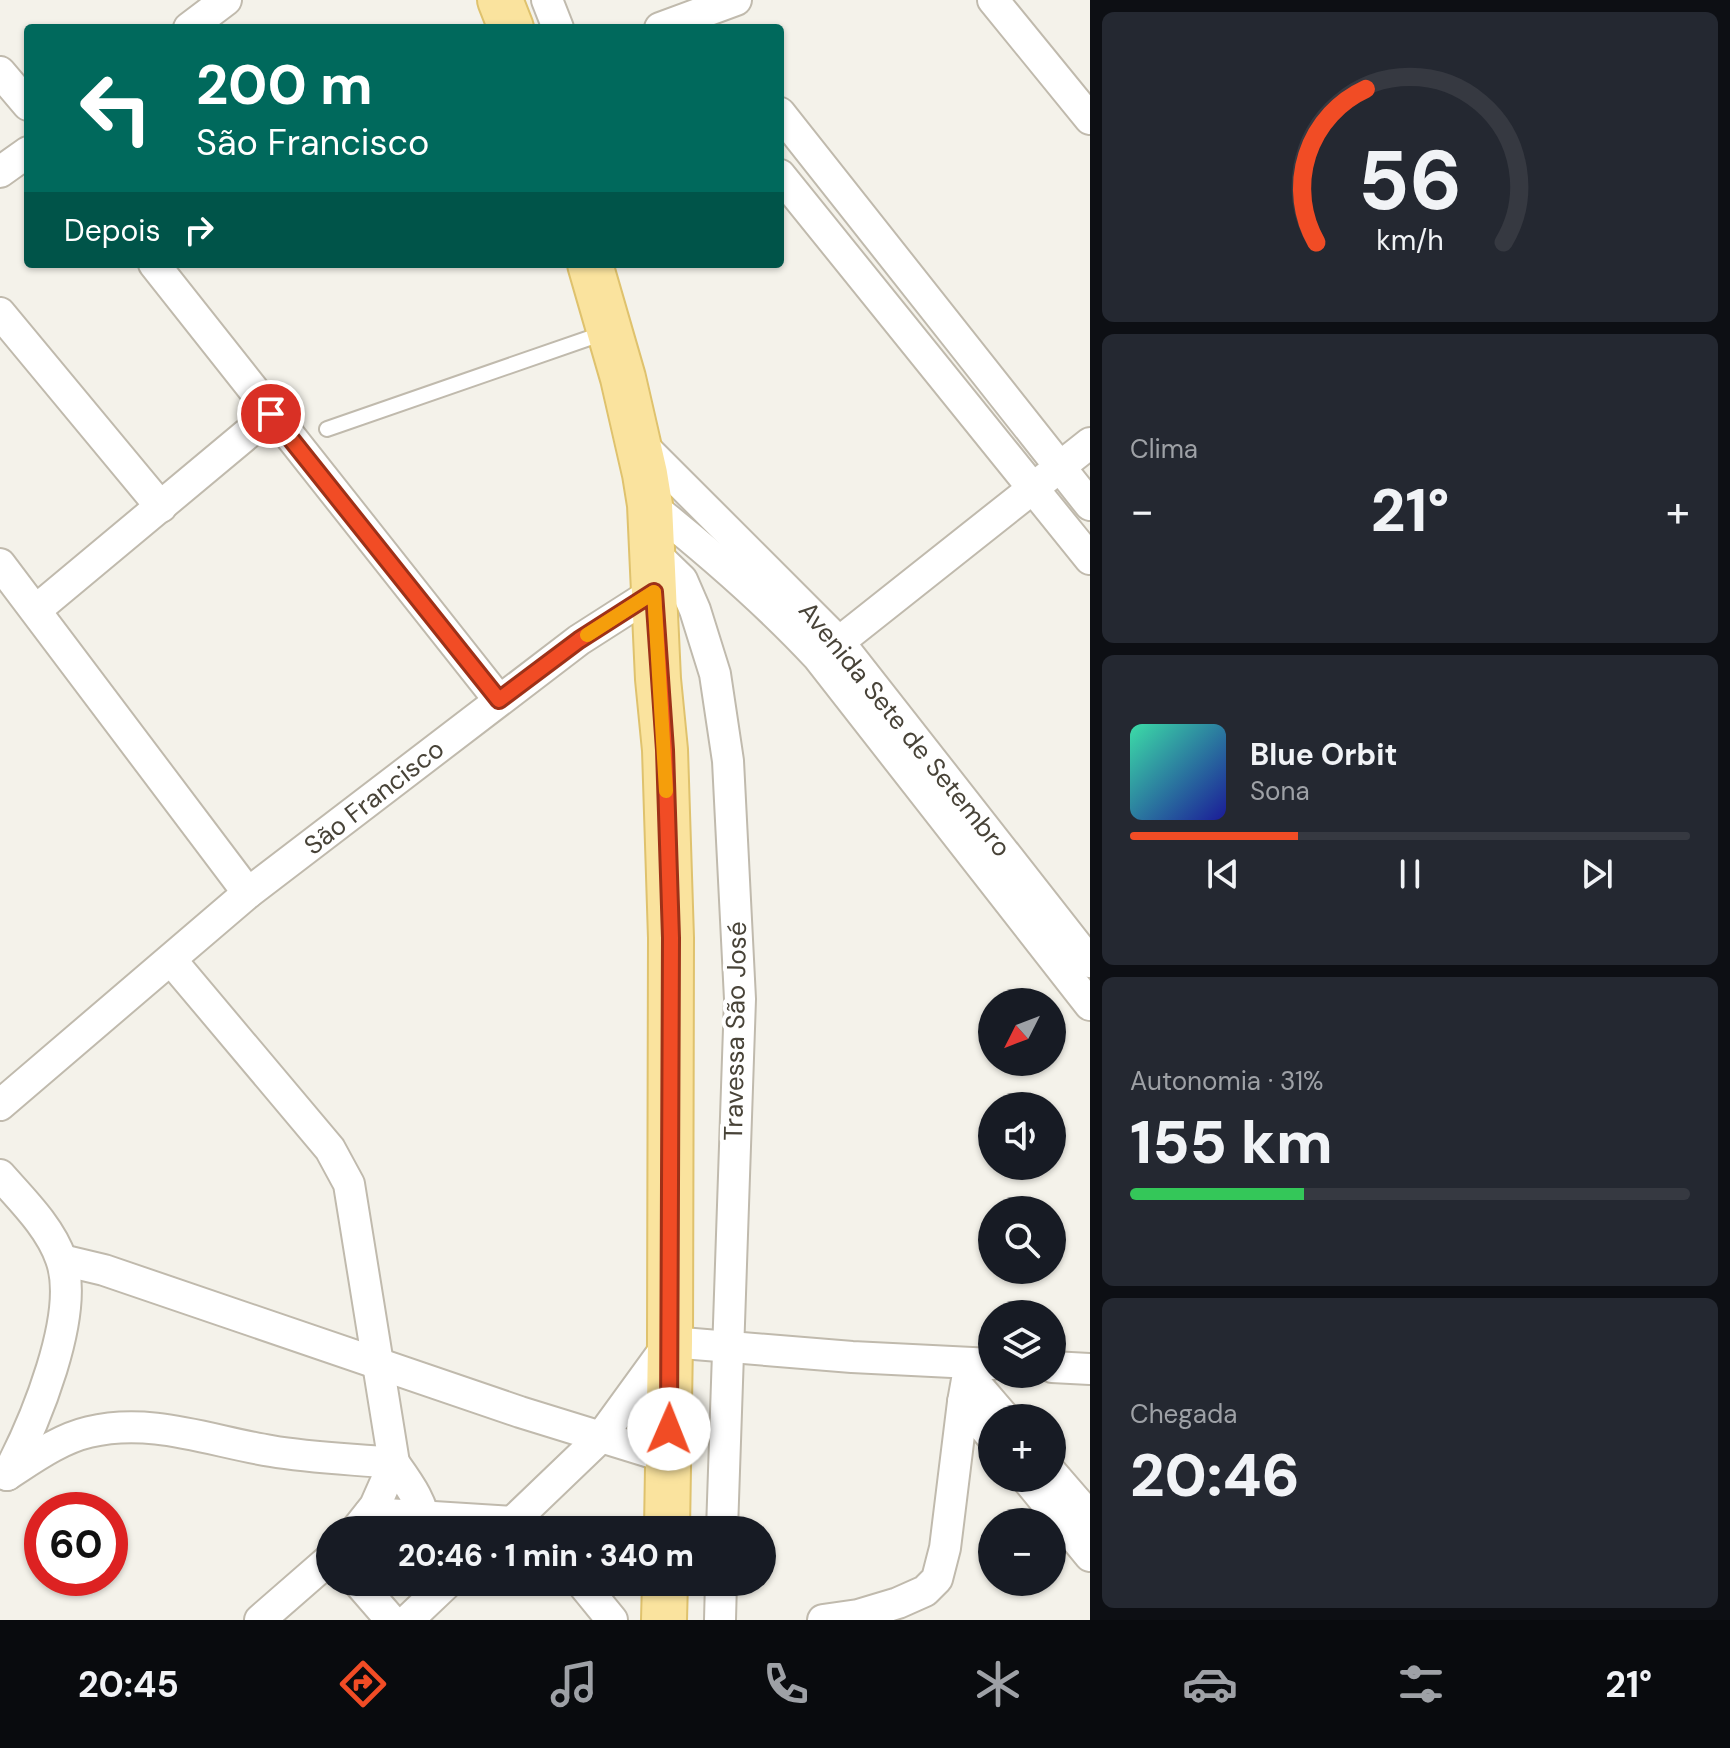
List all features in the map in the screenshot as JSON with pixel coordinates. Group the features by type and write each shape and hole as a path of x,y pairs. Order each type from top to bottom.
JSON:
{"main road":[{"path":"500,0 509,24"},
{"path":"591,268 638,441 650,505 665,750 671,938 667,1516"},
{"path":"664,1620 665,1596"}],"street":[{"path":"194,24 226,0"},
{"path":"547,0 556,24"},
{"path":"684,24 707,20 736,0"},
{"path":"993,0 1090,119"},
{"path":"0,72 24,100"},
{"path":"784,118 1090,505"},
{"path":"0,172 24,155"},
{"path":"784,180 1090,559"},
{"path":"157,268 499,700"},
{"path":"0,313 161,507"},
{"path":"36,610 271,414"},
{"name":"Avenida Sete de Setembro","path":"638,441 839,642 1090,962"},
{"path":"839,642 1090,443"},
{"name":"Avenida Sete de Setembro","path":"650,505 760,599 818,657 1090,1005"},
{"path":"0,564 248,893"},
{"name":"São Francisco","path":"0,1105 248,893 579,640 653,572"},
{"name":"Travessa São José","path":"653,572 682,580 695,610 715,674 728,761 740,999 722,1516"},
{"path":"171,960 307,1120 344,1171 353,1200 394,1463 416,1495 423,1516"},
{"path":"0,1175 53,1241 62,1260 66,1305 63,1328 24,1440 4,1478"},
{"path":"62,1260 104,1270 379,1365 669,1458"},
{"path":"524,1516 601,1437 670,1342 974,1376 995,1404"},
{"path":"1066,1368 1090,1369"},
{"path":"974,1376 982,1404"},
{"path":"823,1620 858,1615 898,1603 925,1591 937,1579 974,1376"},
{"path":"4,1478 65,1440 88,1432 137,1428 182,1432 274,1452 394,1463"},
{"path":"366,1516 394,1463"},
{"path":"1066,1489 1090,1517"},
{"path":"1037,1492 1090,1556"},
{"path":"260,1620 316,1571"},
{"path":"370,1596 391,1620"},
{"path":"408,1620 428,1596"},
{"path":"592,1596 612,1620"},
{"path":"720,1620 721,1596"}],"lane":[{"path":"327,429 608,332"}],"slow traffic":[{"path":"587,635 654,592 666,791"}],"route":[{"path":"271,414 499,700 579,640 654,592 665,750 671,938 669,1429"}]}
